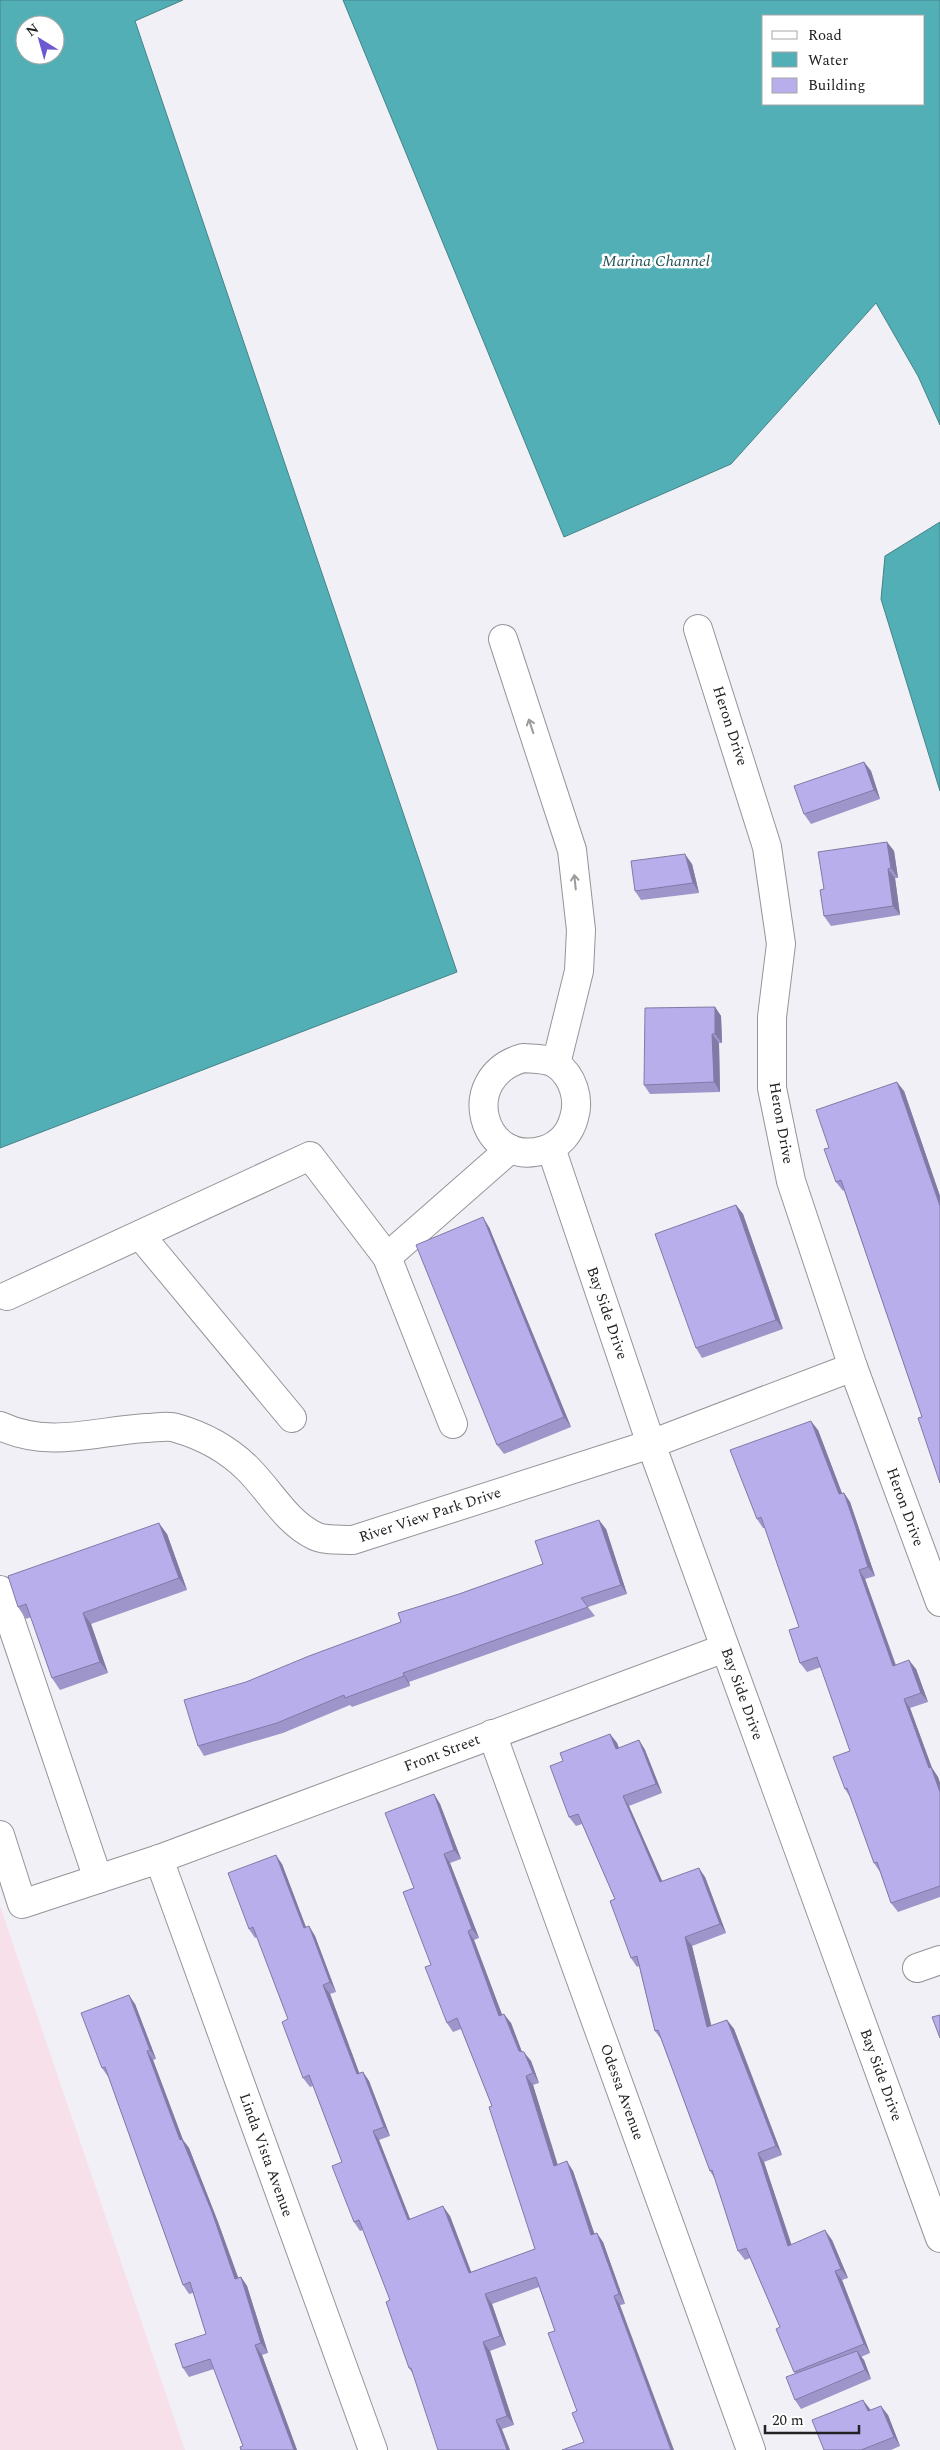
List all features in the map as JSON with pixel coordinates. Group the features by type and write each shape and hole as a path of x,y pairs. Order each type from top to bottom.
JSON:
{"street":[{"name":"Heron Drive","path":"698,629 767,847 781,944 772,1017 772,1088 791,1181 853,1367 940,1602"},
{"path":"503,639 572,850 581,930 579,971 556,1064"},
{"path":"523,1058 541,1059 556,1064 574,1088 578,1107 572,1128 560,1142 551,1148 535,1153 510,1149 494,1136 483,1116 483,1097 492,1076 512,1061 523,1058"},
{"name":"Bay Side Drive","path":"551,1148 651,1444 940,2238"},
{"path":"387,1257 510,1149"},
{"path":"7,1296 310,1156 387,1257 454,1424"},
{"path":"140,1235 292,1418"},
{"name":"River View Park Drive","path":"0,1426 17,1434 44,1439 76,1437 129,1429 174,1427 217,1444 248,1469 288,1517 316,1537 353,1540 651,1444 853,1367"},
{"path":"0,1590 98,1879"},
{"name":"Front Street","path":"0,1835 22,1904 159,1859 725,1648"},
{"name":"Odessa Avenue","path":"492,1734 751,2450"},
{"name":"Linda Vista Avenue","path":"159,1859 372,2450"}],"shaded area":[{"path":"0,1906 185,2450 0,2450"}],"water":[{"path":"0,0 183,0 135,21 457,972 0,1148"},
{"name":"Marina Channel","path":"343,0 940,0 940,425 918,376 876,303 731,464 564,537"},
{"path":"940,522 940,791 881,599 885,556"}],"building":[{"path":"864,762 874,790 804,814 794,786"},
{"path":"887,842 891,868 888,869 893,906 824,916 820,890 824,889 818,852"},
{"path":"685,854 693,883 635,891 631,861"},
{"path":"715,1007 715,1034 712,1034 714,1082 644,1085 645,1008"},
{"path":"897,1082 940,1206 940,1483 918,1418 922,1417 841,1180 836,1182 824,1149 829,1148 816,1110"},
{"path":"736,1205 776,1320 696,1348 655,1234"},
{"path":"483,1217 564,1417 497,1445 416,1245"},
{"path":"811,1421 839,1494 844,1493 855,1525 868,1567 859,1570 893,1666 909,1660 921,1693 904,1699 929,1768 931,1767 940,1792 940,1886 891,1903 877,1862 874,1863 847,1788 845,1789 833,1757 850,1751 817,1657 800,1663 789,1630 799,1627 761,1517 757,1519 730,1450"},
{"path":"599,1520 621,1585 581,1598 588,1607 403,1673 404,1676 345,1698 344,1695 277,1723 198,1746 184,1700 246,1682 309,1656 401,1622 398,1613 459,1594 543,1564 535,1541"},
{"path":"159,1523 179,1578 83,1613 100,1662 52,1678 26,1604 18,1607 8,1576"},
{"path":"610,1734 616,1749 639,1740 656,1784 623,1796 660,1882 699,1868 720,1924 685,1937 707,2027 727,2020 776,2146 758,2153 788,2246 825,2230 841,2269 835,2271 864,2344 794,2372 776,2329 780,2327 746,2248 738,2251 712,2170 710,2171 658,2030 655,2031 637,1956 631,1958 610,1901 615,1899 578,1814 569,1817 550,1766 563,1761 560,1753"},
{"path":"434,1794 454,1850 444,1854 472,1929 468,1931 499,2016 504,2014 519,2051 524,2052 533,2073 526,2076 554,2166 567,2161 591,2235 597,2233 619,2294 614,2296 671,2450 562,2450 584,2442 572,2413 577,2411 548,2333 555,2331 536,2277 485,2294 500,2336 483,2342 507,2416 496,2420 507,2450 438,2450 411,2368 409,2368 386,2302 390,2300 359,2220 354,2222 332,2166 342,2162 309,2075 303,2078 282,2022 288,2019 253,1927 249,1929 228,1873 276,1855 304,1928 309,1926 330,1982 323,1985 357,2074 363,2072 384,2127 373,2131 408,2220 443,2206 469,2273 535,2249 489,2107 492,2106 457,2018 447,2023 425,1967 431,1965 403,1892 414,1888 385,1813"},
{"path":"129,1995 150,2050 147,2051 180,2140 182,2139 212,2212 235,2279 241,2277 261,2343 255,2345 294,2450 241,2450 240,2447 243,2446 210,2359 183,2368 175,2344 206,2334 190,2282 183,2285 105,2067 102,2068 81,2013"},
{"path":"940,2015 940,2038 932,2017"},
{"path":"857,2351 865,2370 795,2400 786,2377"},
{"path":"863,2400 868,2411 881,2406 894,2437 861,2450 824,2450 812,2420"}]}
